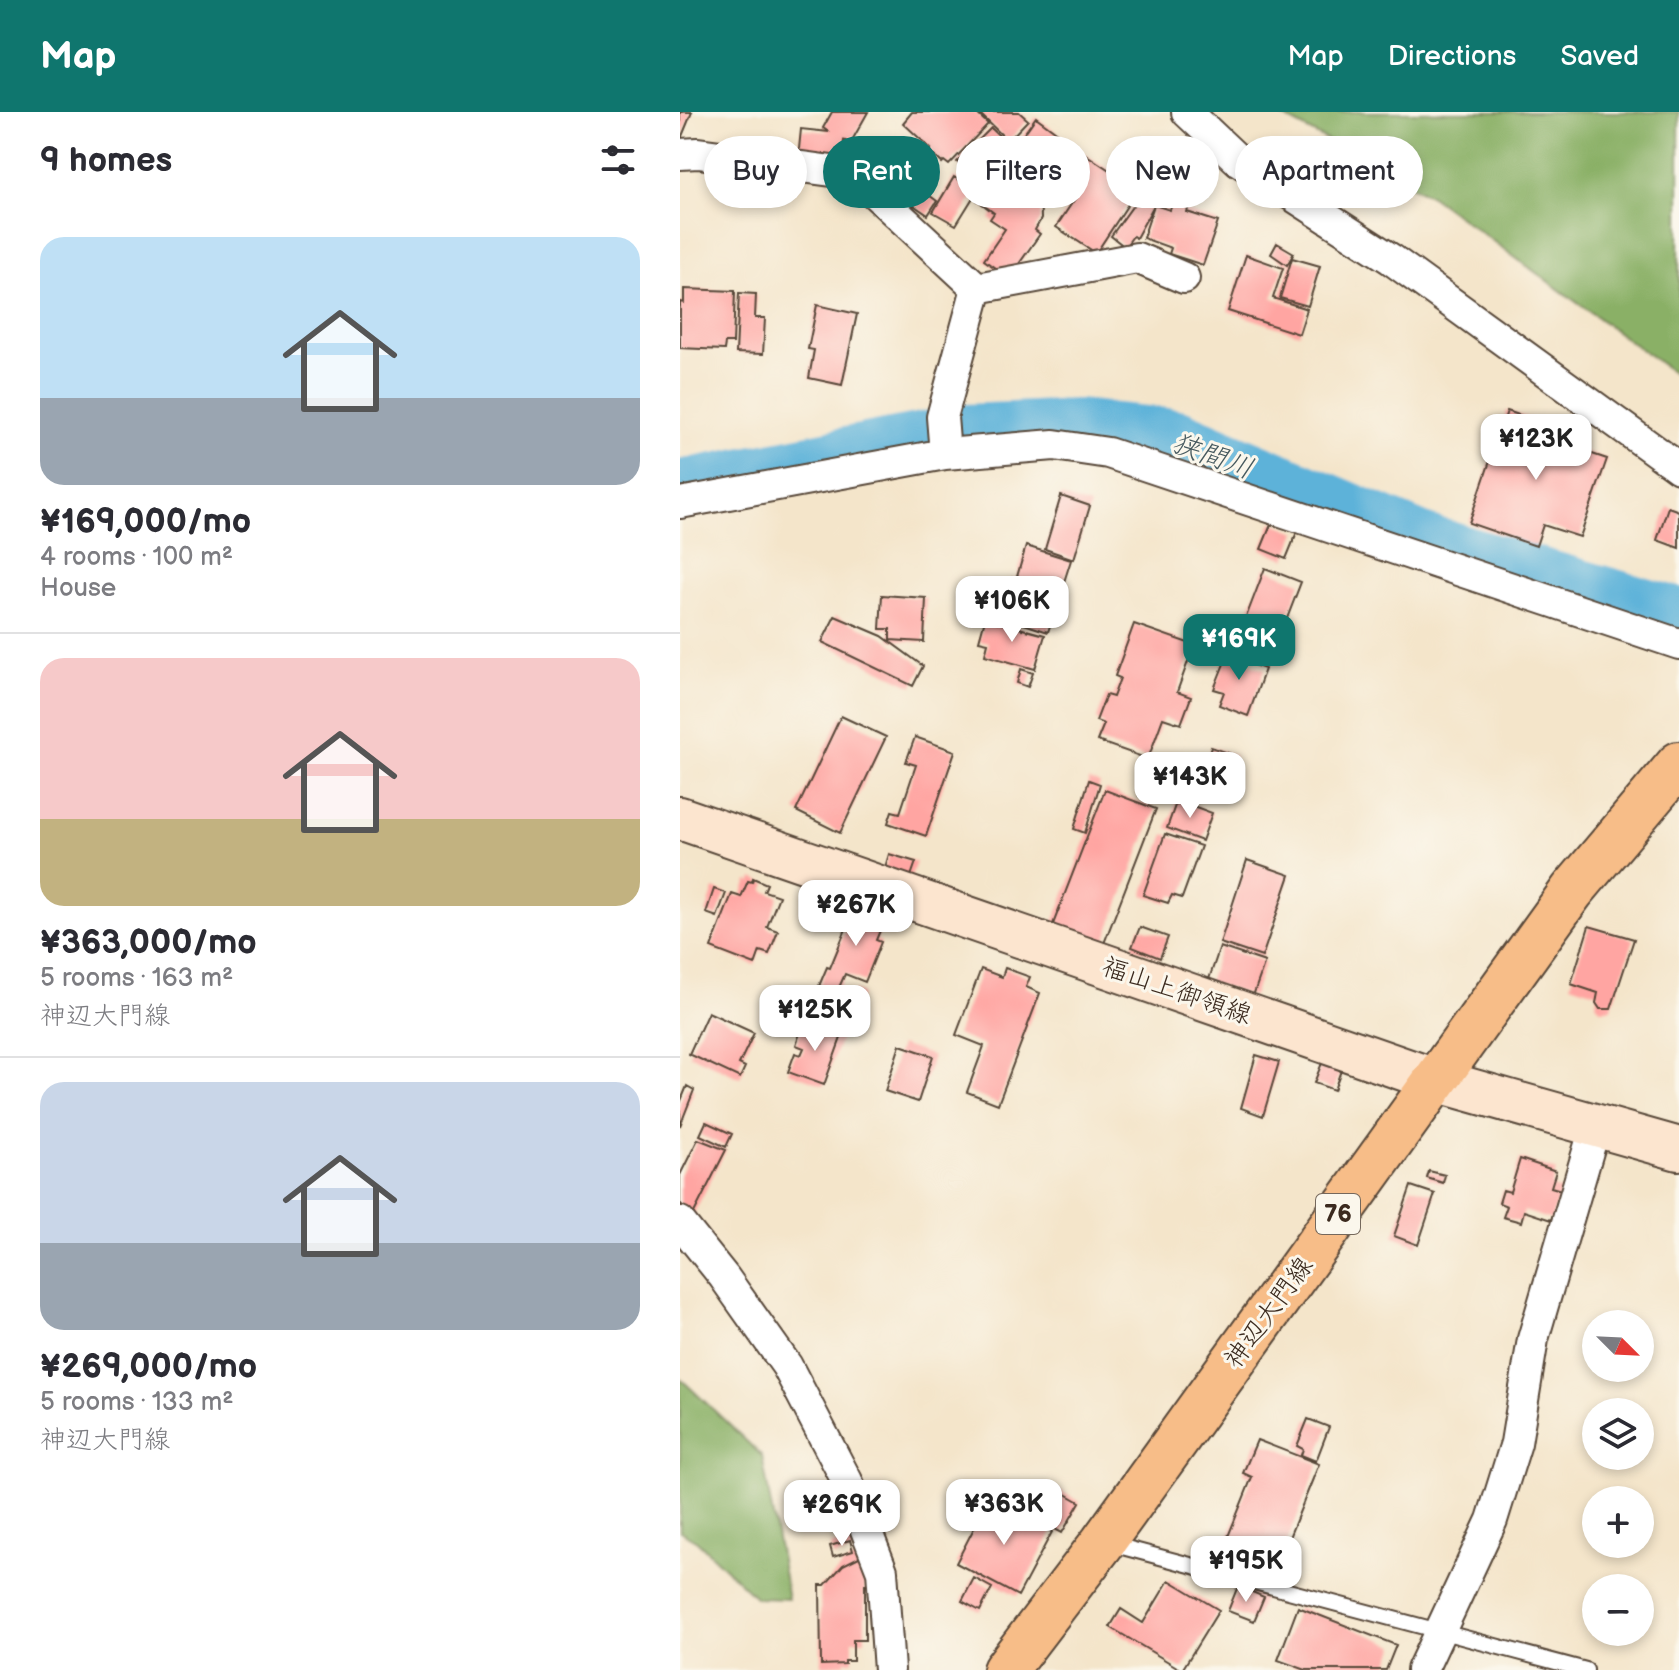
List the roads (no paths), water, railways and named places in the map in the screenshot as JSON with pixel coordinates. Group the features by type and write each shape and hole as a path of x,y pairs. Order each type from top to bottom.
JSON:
{"main road":[{"name":"神辺大門線","path":"1005,1670 1103,1542 1572,891 1679,764"},
{"name":"福山上御領線","path":"680,818 1435,1080 1679,1149"}],"street":[{"path":"1187,112 1239,161 1391,259 1679,468"},
{"path":"680,154 698,153 854,174 977,288"},
{"path":"977,288 1137,258 1184,278"},
{"path":"945,454 942,417 977,288"},
{"path":"680,503 945,454 1054,445 1108,453 1679,644"},
{"path":"1422,1670 1492,1520 1516,1443 1533,1339 1596,1124"},
{"path":"680,1222 724,1277 787,1366 847,1481 882,1571 889,1670"}],"lane":[{"path":"1103,1542 1586,1670"}],"waterway":[{"name":"狭間川","path":"680,488 963,432 1078,427 1178,437 1424,542 1679,616"}]}
